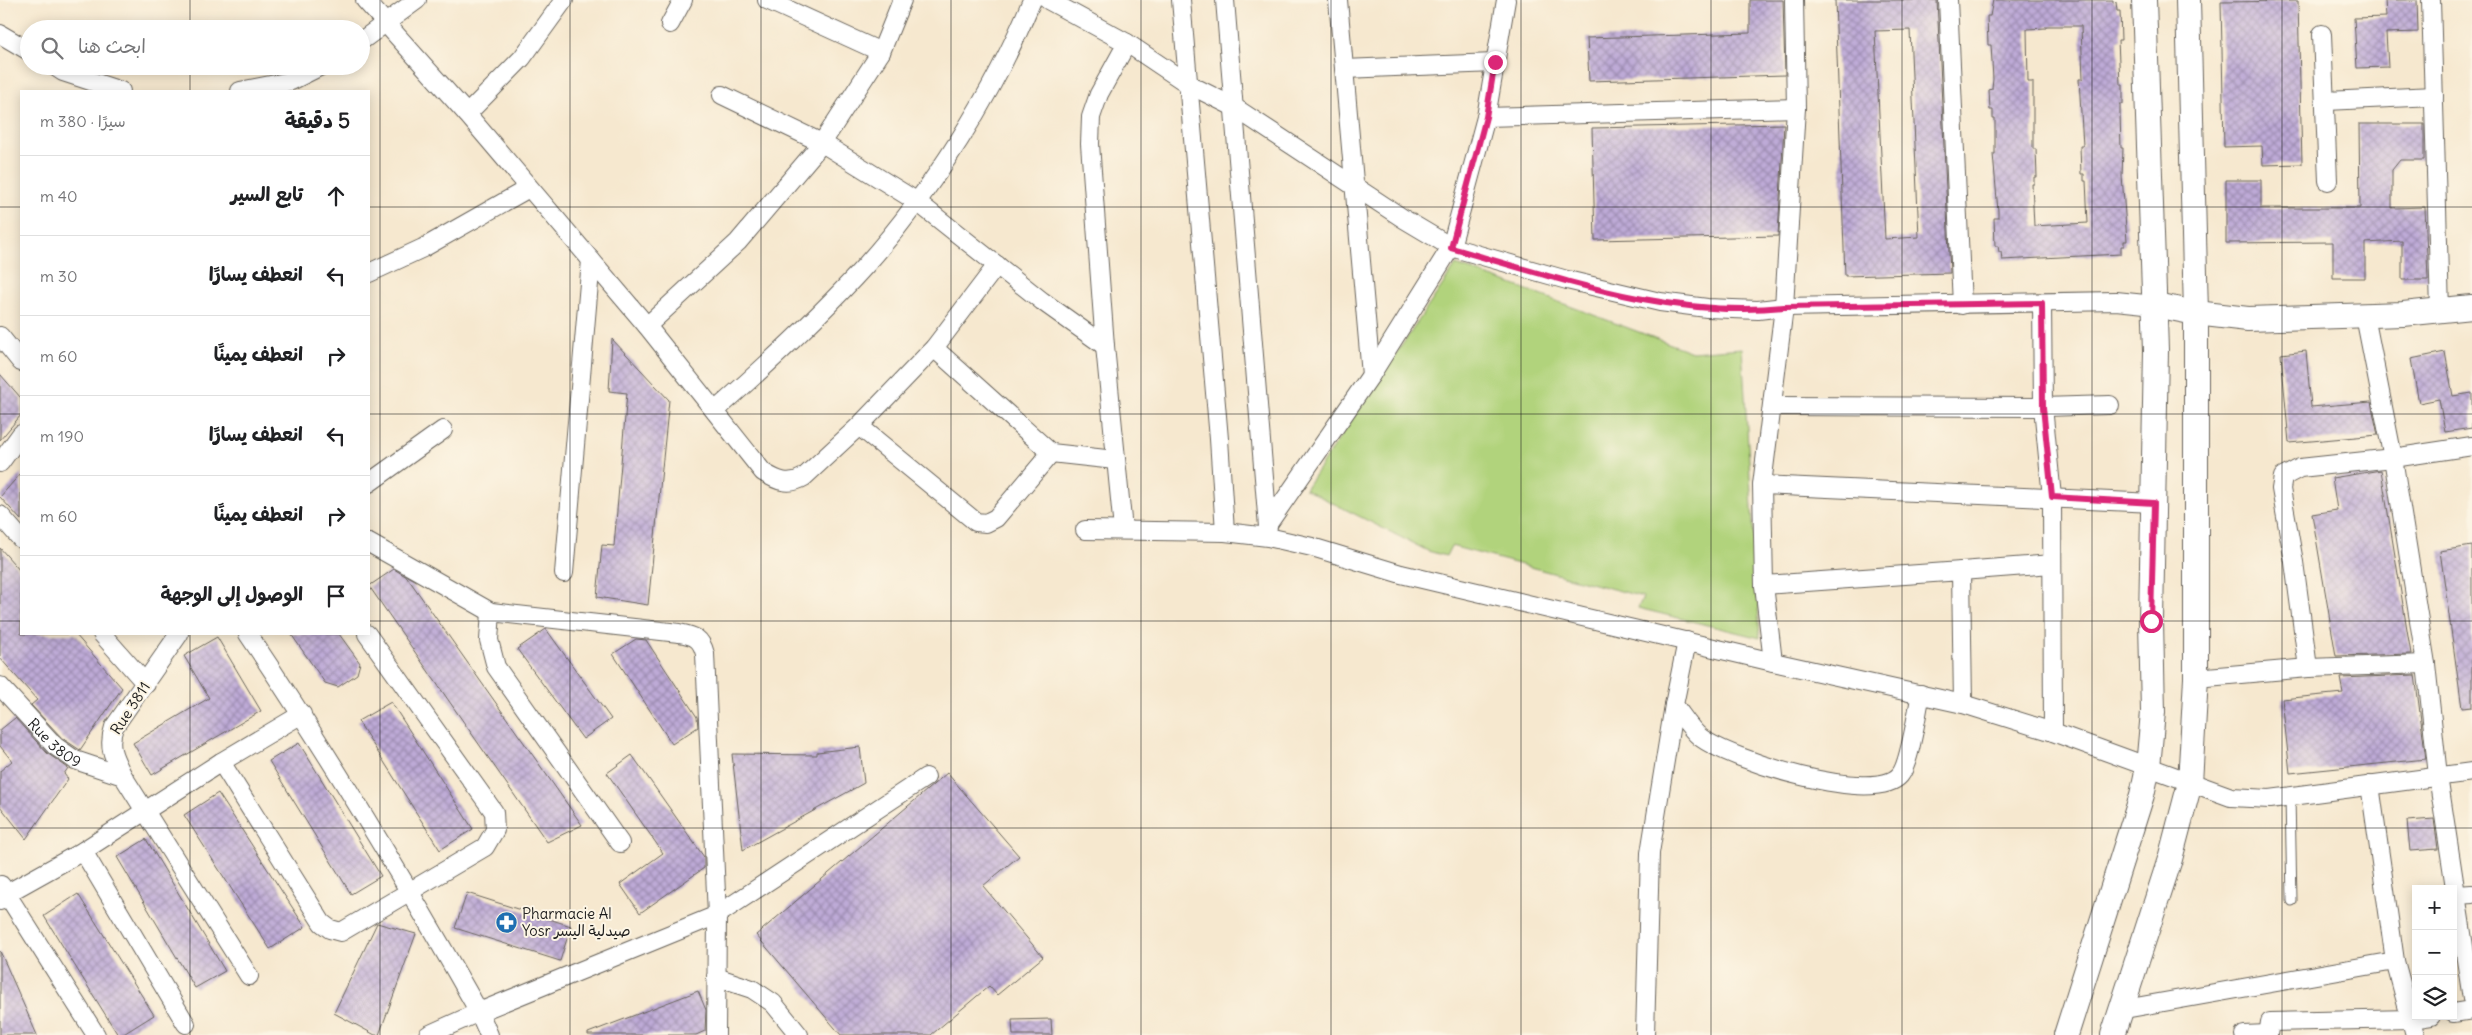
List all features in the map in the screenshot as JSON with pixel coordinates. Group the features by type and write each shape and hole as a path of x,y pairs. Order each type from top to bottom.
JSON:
{"street":[{"path":"365,0 467,114 647,326 763,472 778,481 795,482 804,477 859,426 934,348 998,265"},
{"path":"370,34 418,0"},
{"path":"467,114 522,58 564,0"},
{"path":"670,24 683,0"},
{"path":"767,0 881,52"},
{"path":"647,326 738,242 822,143 881,52 902,0"},
{"path":"715,410 774,359 866,265 916,201 965,132 1014,45 1032,0"},
{"path":"1048,0 1127,43 1188,84 1234,107 1451,248 1576,283 1660,302 1715,308 1758,310 1784,307 2116,301 2248,319 2366,316 2472,307"},
{"path":"1181,0 1219,439 1224,532"},
{"path":"1225,0 1268,531"},
{"path":"1338,0 1371,375"},
{"path":"1268,531 1371,375 1451,248 1486,117 1506,0"},
{"path":"1773,662 1764,585 1762,485 1784,307 1796,108 1794,0"},
{"path":"1948,0 1962,305"},
{"path":"2066,1035 2142,795 2148,767 2153,712 2151,621 2154,503 2155,305 2144,0"},
{"path":"2113,1035 2119,1010 2170,859 2190,783 2196,678 2196,313 2188,0"},
{"path":"2431,0 2440,311"},
{"path":"0,34 20,46"},
{"path":"2322,34 2328,181"},
{"path":"1124,530 1115,460 1105,346 1090,144 1090,116 1098,94 1127,43"},
{"path":"1344,69 1495,62"},
{"path":"72,75 118,90"},
{"path":"245,90 291,81 303,75"},
{"path":"722,95 822,143 916,201 1042,301 1105,346"},
{"path":"2326,101 2434,96"},
{"path":"1486,117 1796,108"},
{"path":"370,273 423,248 529,188"},
{"path":"564,573 591,260"},
{"path":"2042,303 2043,407 2052,497 2053,732"},
{"path":"2366,316 2393,458 2426,664 2438,776 2464,894 2471,988"},
{"path":"0,336 20,361"},
{"path":"934,348 1050,453 1115,460"},
{"path":"1772,406 2043,407 2110,405"},
{"path":"859,426 976,522 986,523 996,518 1050,453"},
{"path":"370,482 443,430"},
{"path":"0,463 20,435"},
{"path":"2308,668 2294,562 2281,489 2282,479 2286,474 2300,468 2393,458 2472,446"},
{"path":"1762,485 2154,503"},
{"path":"0,515 20,538"},
{"path":"1085,530 1268,531 1312,547 1402,574 1773,662 1963,704 2053,732 2190,783 2232,796 2270,799 2472,772"},
{"path":"370,544 491,612 678,633 694,636 702,642 705,654 717,915 716,1035"},
{"path":"1764,585 2052,564"},
{"path":"1961,570 1963,704"},
{"path":"491,612 488,640 496,667 620,843"},
{"path":"103,635 146,684"},
{"name":"Rue 3811","path":"178,635 146,684 114,727 110,740 111,752 123,776 249,976"},
{"path":"249,635 302,714 410,890 479,1012 489,1035"},
{"path":"221,762 322,923 330,929 341,932 485,847 495,830 494,812 368,635"},
{"path":"1645,1035 1650,853 1674,705 1687,641"},
{"path":"2196,678 2308,668 2426,664"},
{"name":"Rue 3809","path":"0,686 55,746 75,760 123,776"},
{"path":"1674,705 1699,737 1711,744 1749,760 1818,780 1860,786 1891,780 1901,774 1908,756 1921,694"},
{"path":"96,1035 2,893 83,851 147,812 221,762 302,714"},
{"path":"428,1035 479,1012 717,915 926,777"},
{"path":"2370,785 2395,961 2414,1027"},
{"path":"83,851 186,1024"},
{"path":"2119,1010 2395,961"},
{"path":"716,977 752,989 773,1003 799,1035"},
{"path":"2457,1012 2472,1010"},
{"path":"2244,1035 2268,1034 2270,1022 2414,1027 2425,1020"}],"lane":[{"path":"2290,796 2292,902"}],"green space":[{"path":"1456,265 1692,352 1742,348 1760,638 1638,608 1643,597 1451,546 1446,556 1428,551 1305,489"}],"building":[{"path":"1750,0 1783,0 1785,75 1589,81 1587,38 1750,33"},
{"path":"1835,0 1937,0 1950,273 1845,276","holes":["1910,30 1919,237 1885,239 1875,31"]},
{"path":"1993,0 2113,0 2113,3 2116,2 2117,11 2120,11 2121,40 2118,40 2120,84 2123,84 2123,104 2120,104 2121,148 2123,148 2122,176 2127,241 2124,241 2124,246 2121,246 2121,254 2002,260 1998,246 1995,246 1994,218 1998,218 1998,211 1993,154 1995,154 1995,119 1993,119 1993,110 1990,110 1989,90 1992,89 1993,79 1991,45 1988,45 1987,16 1990,16","holes":["2046,26 2081,26 2083,79 2079,79 2083,146 2080,146 2081,174 2084,174 2084,181 2086,181 2088,223 2034,226 2032,184 2034,184 2034,177 2037,177 2036,149 2033,149 2033,82 2028,82 2027,29 2046,28"]},
{"path":"2385,0 2417,0 2418,32 2386,33 2388,67 2357,68 2354,18 2386,17"},
{"path":"2298,1 2302,164 2263,165 2262,146 2224,147 2221,2"},
{"path":"1784,124 1778,236 1595,240 1592,128"},
{"path":"2359,124 2424,124 2424,160 2400,160 2392,170 2392,208 2425,207 2428,280 2402,280 2402,241 2365,243 2365,278 2333,278 2333,242 2226,243 2226,180 2261,180 2261,208 2360,208"},
{"path":"612,339 669,400 648,605 597,597 602,545 614,546 627,393 609,391"},
{"path":"2306,351 2311,407 2371,402 2378,435 2289,443 2281,354"},
{"path":"2445,352 2453,396 2472,393 2472,428 2445,432 2439,399 2419,403 2411,359"},
{"path":"0,374 20,397 20,416 0,440"},
{"path":"2381,470 2411,654 2336,656 2312,514 2337,510 2332,478"},
{"path":"20,474 20,519 0,497"},
{"path":"2472,546 2472,707 2462,708 2440,551"},
{"path":"0,548 20,571 20,635 76,635 122,688 80,750 62,738 31,705 37,700 0,658"},
{"path":"394,569 407,577 582,825 547,842 370,585"},
{"path":"546,629 611,719 583,739 517,649"},
{"path":"292,635 340,635 360,663 357,674 338,687 325,683"},
{"path":"217,637 261,711 152,775 133,743 209,698 184,656"},
{"path":"636,639 646,640 697,717 698,727 672,744 613,654"},
{"path":"2415,675 2426,759 2290,773 2282,699 2343,693 2340,678"},
{"path":"391,702 473,829 440,850 358,721"},
{"path":"15,718 47,753 68,768 64,774 68,779 26,839 0,806 0,771 12,761 0,746 0,730"},
{"path":"299,743 381,876 351,894 269,761"},
{"path":"860,747 864,783 743,850 732,754 817,755 817,752"},
{"path":"632,755 704,857 704,868 640,913 620,884 663,853 607,773"},
{"path":"947,773 1019,856 983,886 1043,957 997,995 989,986 931,1035 841,1035 756,935"},
{"path":"218,793 305,927 270,949 184,815"},
{"path":"2434,819 2438,849 2410,851 2407,821"},
{"path":"146,839 225,971 195,988 117,857"},
{"path":"467,893 571,926 560,961 455,928"},
{"path":"78,894 154,1015 122,1035 118,1035 44,916"},
{"path":"377,923 416,934 379,1035 375,1035 334,1013"},
{"path":"0,951 37,1035 0,1035"},
{"path":"698,991 706,1010 705,1031 696,1035 588,1035 588,1033"},
{"path":"1051,1019 1052,1035 1013,1035 1012,1020"}],"place":[{"name":"Pharmacie Al Yosr صيدلية اليسر","path":"506,922"}],"route":[{"path":"1495,62 1486,117 1451,248 1604,290 1660,302 1706,308 1758,310 1784,307 2042,303 2043,407 2052,497 2154,503 2151,621"}]}
